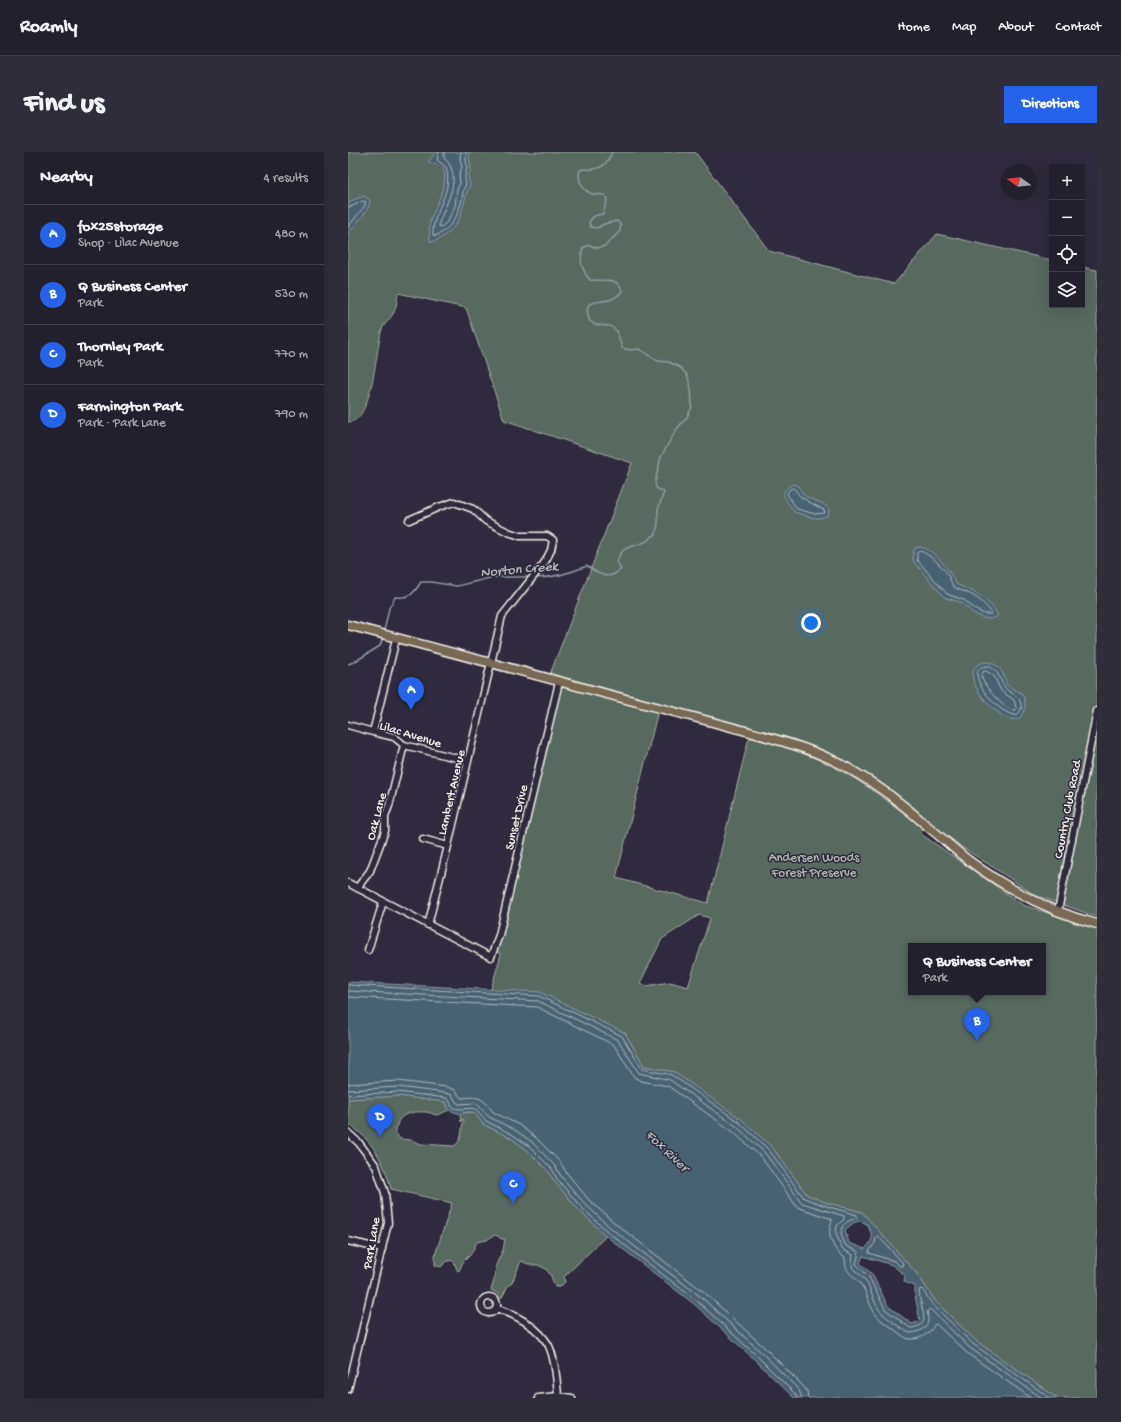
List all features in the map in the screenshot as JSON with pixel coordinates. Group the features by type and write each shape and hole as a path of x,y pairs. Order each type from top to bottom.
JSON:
{"main road":[{"path":"348,626 751,732 799,747 832,760 874,784 968,860 1024,896 1073,918 1097,924"}],"street":[{"name":"Lambert Avenue","path":"409,520 454,502 472,509 486,521 508,532 520,536 547,536 553,540 551,550 544,562 502,616 448,846 428,924"},
{"path":"373,732 393,638"},
{"name":"Sunset Drive","path":"428,924 491,957 501,926 559,682"},
{"name":"Country Club Road","path":"1058,911 1097,711"},
{"name":"Lilac Avenue","path":"348,725 394,737 404,745 468,761"},
{"name":"Oak Lane","path":"357,888 370,871 385,831 385,816 389,806 404,745"},
{"path":"424,839 448,846"},
{"path":"348,883 428,924"},
{"path":"368,950 383,902"},
{"name":"Park Lane","path":"348,1133 359,1143 376,1166 386,1193 388,1223 348,1389"},
{"path":"348,1241 382,1249"},
{"path":"496,1308 514,1314 530,1324 548,1345 556,1371 558,1396"},
{"path":"538,1398 558,1396 572,1398"}],"green space":[{"path":"348,152 695,152 769,251 894,284 937,234 1049,259 1049,308 1085,308 1085,268 1097,270 1097,917 1035,895 962,847 887,790 819,750 761,731 550,674 632,463 504,420 466,308 398,293 394,312 382,329 368,398 363,410 356,419 348,422"},
{"name":"Andersen Woods Forest Preserve","path":"566,687 658,711 616,878 708,903 748,741 750,738 753,738 785,747 809,756 845,773 858,781 922,827 921,834 1023,905 1097,929 1097,1398 1057,1398 976,1341 936,1302 917,1274 862,1212 824,1202 807,1195 772,1147 674,1072 644,1066 625,1033 491,989 501,954 495,950 559,692 562,688","holes":["699,915 710,918 688,987 670,982 646,986 640,983 662,939"]},
{"path":"398,1096 446,1102 449,1110 438,1115 422,1112 404,1115 398,1121 396,1127 396,1132 400,1139 411,1140 421,1144 454,1146 461,1138 464,1120 463,1119 461,1122 460,1114 474,1112 483,1124 511,1138 526,1149 549,1172 554,1181 578,1209 606,1236 564,1277 565,1282 560,1287 555,1287 551,1276 546,1269 538,1265 531,1265 521,1261 512,1283 508,1286 501,1299 497,1293 491,1290 495,1277 496,1265 503,1250 505,1239 501,1239 494,1235 487,1240 477,1242 471,1254 463,1262 459,1271 457,1270 454,1262 451,1260 446,1262 441,1267 435,1265 435,1255 452,1203 391,1189 385,1170 376,1152 364,1136 348,1124 348,1099"}],"water":[{"path":"436,152 470,152 469,158 471,169 468,176 470,185 462,212 456,224 442,237 431,242 429,233 430,222 444,185 445,177 444,170 440,166 428,162"},
{"path":"364,196 370,200 370,204 348,236 348,204 353,200"},
{"path":"793,484 797,485 803,494 809,498 826,506 829,509 828,515 820,518 814,518 794,512 784,497 785,490"},
{"path":"920,547 931,552 941,561 956,584 980,596 990,604 998,615 990,619 983,618 973,613 962,603 944,597 914,562 913,552 915,548"},
{"path":"985,662 997,666 1003,673 1007,685 1021,693 1023,696 1025,706 1019,719 1010,719 1002,715 986,701 979,692 974,682 973,674 976,667"},
{"name":"Fox River","path":"348,982 540,992 625,1033 644,1066 674,1072 741,1119 772,1147 807,1195 824,1202 862,1212 917,1274 936,1302 976,1341 1057,1398 794,1398 694,1304 606,1236 578,1209 554,1181 549,1172 526,1149 511,1138 483,1124 474,1112 460,1114 449,1110 446,1102 398,1096 348,1099","holes":["860,1221 867,1224 872,1238 865,1249 849,1243 845,1230 853,1223","863,1256 892,1265 905,1275 904,1282 915,1286 915,1296 920,1321 912,1324 888,1306 872,1274 860,1263"]}],"waterway":[{"name":"Norton Creek","path":"536,578 562,575 587,566 600,574 608,576 612,575 621,569 617,562 619,556 625,549 645,542 656,534 658,509 664,492 656,488 655,482 661,457 676,430 687,417 692,407 691,388 687,375 681,368 669,362 658,361 639,349 630,350 622,348 617,331 610,326 595,325 589,320 587,310 589,304 611,300 622,291 620,286 613,281 590,280 585,273 581,261 583,248 589,245 598,248 605,246 620,231 621,225 617,221 604,224 597,228 591,227 589,223 591,219 594,216 603,214 607,200 605,195 592,194 585,190 581,184 579,173 580,170 603,166 612,152"},
{"name":"Norton Creek","path":"384,632 389,608 395,597 410,595 416,590 421,582 457,586 494,577 530,577"},
{"name":"Norton Creek","path":"348,664 380,646 383,637"}],"place":[{"name":"fox25storage","path":"411,710"},
{"name":"Q Business Center","path":"977,1041"},
{"name":"Farmington Park","path":"380,1137"},
{"name":"Thornley Park","path":"513,1204"}]}
